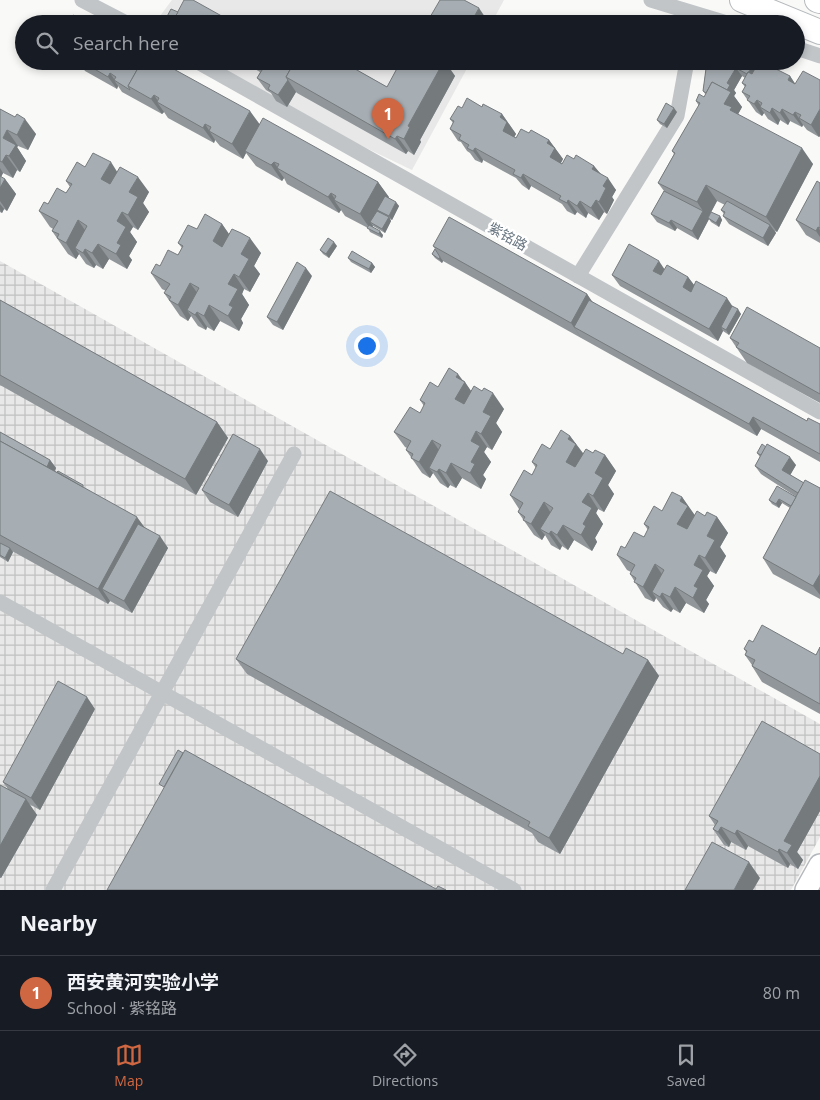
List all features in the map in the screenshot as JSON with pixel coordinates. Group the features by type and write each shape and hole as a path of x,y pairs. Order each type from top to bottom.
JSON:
{"main road":[{"path":"742,0 779,15"},
{"path":"805,26 820,32"},
{"path":"806,890 820,865"}],"street":[{"path":"82,0 111,15"},
{"path":"652,0 689,15"},
{"path":"805,51 820,56"},
{"name":"紫铭路","path":"212,70 820,412"},
{"path":"578,276 677,116 685,70"},
{"path":"53,890 294,454"},
{"path":"0,602 514,890"}],"shaded area":[{"path":"172,0 504,0 496,15 161,15"},
{"path":"218,70 466,70 412,170 283,108"},
{"path":"0,261 820,724 820,837 791,890 0,890"}],"building":[{"path":"184,0 193,0 220,15 176,15"},
{"path":"440,0 464,0 479,8 475,15 431,15"},
{"path":"171,9 178,12 176,15 168,15"},
{"path":"96,70 137,70 128,86 130,90 114,80 116,77 110,73 108,77"},
{"path":"137,70 175,70 250,111 232,144 209,131 211,127 205,124 203,128 157,102 159,98 154,95 151,99 128,86"},
{"path":"262,70 290,70 286,77 288,80 278,95 268,89 270,85 257,78"},
{"path":"290,70 357,70 387,87 396,70 439,70 408,126 410,127 404,139 397,136 395,139 286,77"},
{"path":"706,70 735,70 727,83 730,85 727,90 712,82 706,93 703,91"},
{"path":"740,70 750,70 747,74"},
{"path":"754,70 778,70 790,76 788,80 795,84 803,71 820,80 820,109 811,125 799,118 801,115 795,112 793,115 782,109 780,113 772,108 770,113 760,107 762,103 757,100 754,104 747,100 750,96 742,92 746,85 742,83 748,72 752,74"},
{"path":"712,82 731,92 724,104 732,107 730,110 802,148 766,217 706,185 697,202 658,183 675,153 672,151 700,103 696,101 699,94 704,97"},
{"path":"467,98 482,107 483,104 502,114 500,117 507,122 503,131 516,138 521,129 529,133 531,130 549,140 547,143 555,148 550,157 562,164 567,155 574,159 576,155 594,166 592,169 608,178 603,186 606,188 599,202 596,200 591,208 580,201 577,206 568,200 567,203 559,199 561,196 523,174 521,178 513,174 515,170 475,148 473,151 467,148 469,145 459,139 461,135 450,129 454,121 450,119 458,106 462,108"},
{"path":"666,103 674,108 664,124 657,120"},
{"path":"0,109 15,117 17,114 25,119 17,135 7,130 3,138 16,145 9,156 6,155 2,162 0,161"},
{"path":"263,118 378,182 360,214 334,200 336,196 331,193 328,197 277,168 279,164 274,162 271,165 245,151"},
{"path":"93,153 111,162 101,179 110,184 120,167 138,177 129,192 138,197 128,215 122,212 117,221 126,227 117,243 121,245 116,254 98,244 92,253 85,249 83,253 75,248 87,226 78,220 66,243 57,238 59,234 52,231 58,221 39,211 44,202 48,204 57,188 66,193 72,184 66,181 77,162 85,167"},
{"path":"0,176 5,179 0,188"},
{"path":"817,181 820,183 820,228 818,227 816,231 796,220"},
{"path":"664,191 703,211 692,231 671,220 669,223 651,214"},
{"path":"385,196 396,202 389,216 377,210"},
{"path":"727,201 770,225 763,238 723,216 725,212 721,210"},
{"path":"377,211 389,217 382,229 370,222"},
{"path":"711,212 720,216 716,223 708,218"},
{"path":"205,214 222,224 213,241 222,247 232,229 250,238 241,254 249,259 239,277 234,274 228,284 238,289 229,305 233,307 228,316 209,305 204,316 197,312 195,315 187,310 199,288 190,283 178,305 169,300 171,297 164,293 170,284 151,273 156,264 160,266 168,250 178,255 183,246 178,243 188,225 197,229"},
{"path":"449,217 587,294 571,323 433,246"},
{"path":"369,225 380,231 379,234 367,228"},
{"path":"328,238 334,242 326,254 320,250"},
{"path":"629,244 659,261 653,271 661,275 667,265 688,277 683,287 691,292 696,281 727,298 709,329 612,275"},
{"path":"435,249 440,257 439,259 432,254"},
{"path":"352,251 372,263 369,269 348,258"},
{"path":"297,262 306,268 277,322 267,317"},
{"path":"0,300 217,422 185,479 0,375"},
{"path":"589,300 807,421 808,418 820,424 820,454 753,417 749,424 574,327"},
{"path":"732,306 738,309 726,330 721,327"},
{"path":"747,307 820,348 820,394 736,347 739,343 730,338"},
{"path":"449,368 458,374 456,377 465,382 455,399 464,404 474,386 482,391 484,388 493,393 483,412 491,416 481,434 476,431 471,441 480,446 471,462 475,464 470,473 451,463 446,473 439,469 437,472 429,468 441,445 432,440 419,462 411,458 413,454 406,450 411,441 394,432 410,407 420,413 425,403 420,400 430,382 438,387"},
{"path":"561,430 570,436 568,439 576,444 566,462 575,467 586,449 593,453 595,450 605,455 595,473 603,478 593,496 588,493 582,502 592,508 583,524 586,526 581,535 563,525 557,535 551,531 549,534 540,529 553,508 544,502 531,524 523,520 525,517 518,512 523,503 510,495 524,470 532,475 537,465 532,462 542,444 550,449"},
{"path":"0,432 50,460 47,467 0,441"},
{"path":"233,434 260,449 229,505 202,490"},
{"path":"0,441 137,517 98,589 0,535"},
{"path":"762,444 766,447 761,455 757,453"},
{"path":"767,444 790,457 782,470 804,483 798,493 755,466"},
{"path":"57,472 83,485 83,487"},
{"path":"805,480 820,488 820,574 813,586 763,558"},
{"path":"777,486 796,497 791,506 779,499 776,504 769,500"},
{"path":"330,491 623,654 626,648 648,660 549,838 528,826 530,822 236,659"},
{"path":"672,492 682,497 680,501 688,506 677,524 687,529 697,511 705,516 707,512 717,517 707,536 715,540 705,558 699,555 694,565 703,570 694,586 698,588 693,598 675,587 670,597 662,593 660,597 652,592 664,570 655,564 643,587 634,582 636,578 630,574 635,565 617,555 621,546 625,548 634,532 644,537 649,527 644,524 654,506 662,511"},
{"path":"138,524 160,536 124,601 102,589"},
{"path":"0,543 10,548 5,558 0,555"},
{"path":"762,625 816,655 820,647 820,704 752,666 755,660 745,655 747,651 744,649 749,640 753,642"},
{"path":"58,681 87,697 31,798 3,782"},
{"path":"762,721 820,754 820,776 784,841 792,845 787,853 779,849 778,852 737,830 735,834 721,827 718,832 713,829 718,821 709,816"},
{"path":"178,750 183,753 164,787 159,784"},
{"path":"185,750 436,889 438,886 446,890 107,890"},
{"path":"0,785 26,799 0,846"},
{"path":"712,842 749,862 734,890 685,890"}],"place":[{"name":"西安黄河实验小学","path":"388,139"}]}
